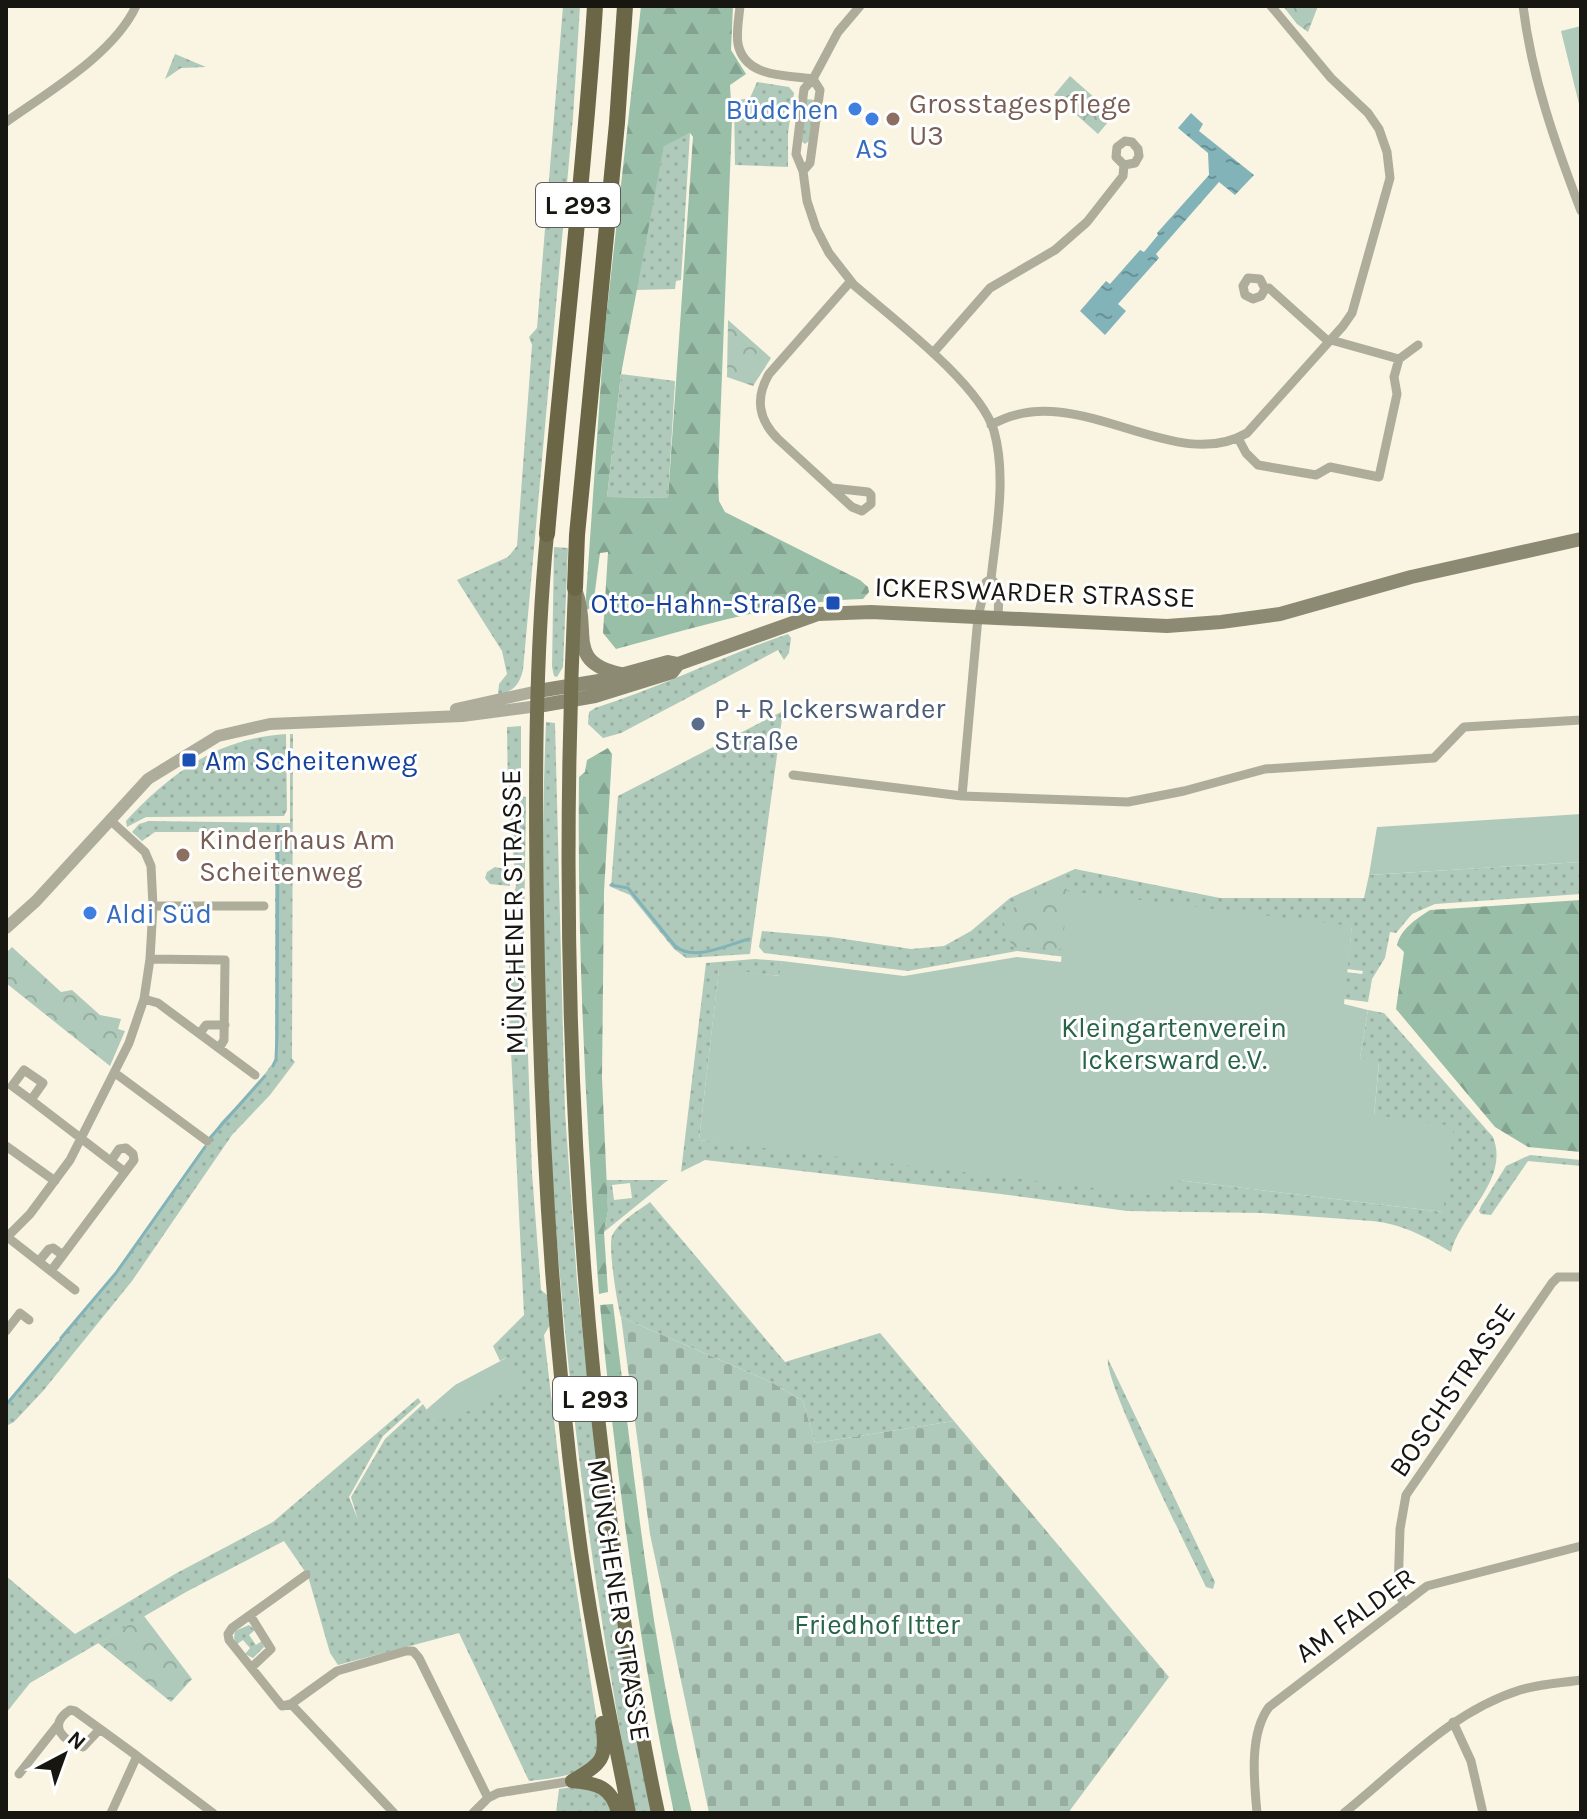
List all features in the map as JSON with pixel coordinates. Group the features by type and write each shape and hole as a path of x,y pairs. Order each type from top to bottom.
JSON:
{"highway":[{"name":"MÜNCHENER STRASSE","path":"547,534 588,119 595,6"},
{"name":"MÜNCHENER STRASSE","path":"575,588 577,535 617,123 625,6"}],"main road":[{"name":"MÜNCHENER STRASSE","path":"547,534 538,698 538,980 546,1162 572,1480 607,1708 629,1813"},
{"name":"ICKERSWARDER STRASSE","path":"570,694 623,674 668,662 678,664 825,613 871,612 1167,626 1221,622 1280,614 1411,577 1581,539"},
{"name":"MÜNCHENER STRASSE","path":"575,588 567,819 571,1079 585,1298 617,1576 658,1813"},
{"path":"575,588 581,604 581,644 585,654 597,667 623,674"},
{"name":"ICKERSWARDER STRASSE","path":"538,698 570,694 595,696 672,672 678,664"},
{"path":"572,1781 601,1761 605,1746 601,1720 607,1708"},
{"path":"572,1781 605,1788 616,1803 618,1813"}],"street":[{"path":"6,122 67,79 106,45 130,18 136,6"},
{"path":"740,6 738,45 748,62 764,72 813,79 820,90 810,163 803,171"},
{"path":"860,6 838,32 813,79 804,89 796,154 803,171 807,201 829,253 850,282 933,353 970,393 991,425 998,452 999,484 991,579"},
{"path":"991,425 1019,413 1056,411 1197,446 1238,438 1247,433 1352,313 1390,178 1387,152 1379,129 1368,113 1331,78 1271,6"},
{"path":"1523,6 1537,89 1581,211"},
{"path":"933,353 990,288 1066,242 1087,222 1123,176 1124,165"},
{"path":"832,488 767,429 760,390 769,374 850,282"},
{"path":"1265,289 1269,288 1330,341 1399,359"},
{"path":"1238,438 1246,453 1258,465 1316,475 1330,467 1379,477 1397,394 1394,377 1399,359 1418,345"},
{"path":"962,796 978,617 986,582 991,579"},
{"path":"991,579 996,583 998,592 998,618"},
{"name":"ICKERSWARDER STRASSE","path":"6,928 36,901 148,779 206,741 270,724 462,716 538,698"},
{"path":"793,775 962,796 1128,802 1184,791 1265,769 1434,758 1464,727 1581,720"},
{"path":"75,1290 6,1237 30,1214 81,1139 129,1043 144,999 153,906 148,859 110,820"},
{"path":"153,906 264,906"},
{"path":"150,959 225,960 224,1040 219,1048"},
{"path":"144,999 158,1003 255,1075"},
{"path":"200,1033 206,1025 225,1025"},
{"path":"31,1100 43,1083 24,1070 9,1090 31,1100 125,1172"},
{"path":"115,1073 207,1141"},
{"path":"6,1146 55,1181"},
{"path":"51,1271 134,1160 133,1154 126,1148 119,1149 111,1161"},
{"path":"39,1261 53,1248 63,1255"},
{"name":"BOSCHSTRASSE","path":"1404,1604 1398,1592 1400,1529 1406,1495 1552,1283 1558,1277 1581,1277"},
{"path":"6,1331 20,1313 29,1320"},
{"name":"AM FALDER","path":"1257,1813 1256,1738 1260,1719 1269,1707 1427,1586 1581,1546"},
{"path":"306,1575 228,1634 282,1706 291,1704 337,1671 413,1651 488,1798"},
{"path":"250,1615 271,1649 252,1667"},
{"path":"1344,1813 1453,1722 1493,1700 1520,1690 1581,1680"},
{"path":"291,1704 394,1813"},
{"path":"19,1774 57,1726 59,1719 70,1710 75,1711 213,1813"},
{"path":"1453,1722 1471,1761 1483,1813"},
{"path":"57,1726 60,1732 83,1747 100,1729"},
{"path":"111,1813 137,1756"},
{"path":"473,1813 498,1793 572,1781"}],"green space":[{"path":"563,6 580,6 573,117 523,670 515,687 498,695 499,684 507,674 502,651 457,580 508,557 517,546 532,345 529,337 537,328"},
{"path":"641,6 733,6 731,50 746,74 730,85 732,120 719,501 725,512 860,580 869,592 863,599 769,610 616,649 603,633 608,552 600,553 593,606 585,611 604,337","holes":["690,133 693,137 668,498 607,497 621,374 664,146"]},
{"path":"1283,6 1318,6 1308,32 1297,24"},
{"path":"1581,26 1581,112 1561,31"},
{"path":"175,54 206,67 181,68 165,79"},
{"path":"1070,76 1114,115 1098,134 1054,95"},
{"path":"757,82 789,87 794,93 788,133 788,167 735,165 734,101 750,98"},
{"path":"806,99 815,100 809,141 805,144 801,141"},
{"path":"690,133 681,280 676,281 675,289 636,290 664,145"},
{"path":"728,320 771,358 753,386 727,377"},
{"path":"621,374 675,381 668,498 607,497"},
{"path":"554,547 568,548 563,667 557,677 552,667"},
{"path":"788,634 791,638 789,653 784,660 778,650 621,733 603,738 588,724 589,712 595,708"},
{"path":"783,711 750,954 686,958 674,949 630,895 611,887 618,796"},
{"path":"546,722 555,723 565,1112 577,1281 610,1580 652,1813 635,1813 611,1678 590,1543 559,1270 544,996"},
{"path":"521,726 521,796 526,797 524,936 532,1173 541,1290 547,1295 550,1325 544,1335 566,1523 599,1734 596,1754 585,1768 576,1772 529,1781 459,1633 338,1665 330,1653 308,1576 284,1541 186,1592 30,1683 6,1713 6,1576 75,1634 175,1574 273,1522 418,1398 421,1402 383,1436 349,1497 358,1520 351,1497 385,1439 423,1404 433,1420 507,1357 500,1361 493,1346 524,1315 509,1011 509,912 516,886 508,794 507,727"},
{"path":"286,734 287,810 284,816 146,817 127,827 126,821 143,804 178,773 197,761 239,743"},
{"path":"290,734 293,734 292,1059 295,1062 270,1095 232,1135 132,1281 43,1391 14,1422 6,1426 6,1403 116,1272 221,1122 256,1086 275,1060 275,832 155,832 142,841 132,832 139,824 149,821 290,823"},
{"path":"608,748 612,754 604,892 602,1078 608,1292 599,1294 583,1036 579,777 585,772 587,760"},
{"path":"1581,814 1581,862 1369,875 1377,827"},
{"path":"1581,862 1581,894 1435,904 1412,914 1396,933 1390,932 1385,958 1372,979 1368,1002 1247,987 1246,979 1017,951 908,971 764,953 759,947 762,931 911,949 944,946 971,931 1010,898 1075,869 1220,898 1364,898 1369,875","holes":["1352,926 1347,969 1363,971 1362,974 1085,942"]},
{"path":"495,867 509,870 510,886 490,884 485,878 487,872"},
{"path":"1061,882 1068,891 1063,949 1012,947 1003,920 1029,895 1044,886"},
{"name":"Kleingartenverein Ickersward e.V.","path":"1068,891 1352,926 1344,1004 1368,1010 1360,1058 1379,1062 1374,1115 1454,1126 1443,1212 1177,1180 1159,1196 699,1140 719,968 779,976 782,961 904,976 1017,957 1061,962"},
{"path":"1581,900 1581,1152 1528,1147 1495,1127 1396,1009 1404,952 1397,945 1406,929 1430,910"},
{"path":"12,947 61,992 72,990 100,1015 121,1019 118,1029 125,1031 110,1066 6,983 6,953"},
{"path":"755,959 782,961 780,976 719,969 699,1140 1177,1180 1443,1212 1374,1116 1379,1063 1360,1058 1368,1010 1384,1013 1493,1137 1495,1168 1451,1252 1404,1228 1372,1221 1262,1213 1127,1211 705,1160 681,1172 706,963"},
{"path":"1530,1155 1581,1160 1581,1166 1528,1161 1491,1215 1481,1214 1481,1206 1506,1166"},
{"path":"606,1180 668,1180 604,1232 608,1211","holes":["630,1183 632,1198 614,1200 612,1185"]},
{"path":"650,1202 785,1362 880,1333 954,1421 815,1443 803,1401 773,1383 621,1317 612,1263 612,1236 623,1221"},
{"path":"613,1304 655,1623 665,1687 692,1813 674,1813 639,1623 613,1432 600,1305"},
{"name":"Friedhof Itter","path":"621,1317 773,1383 803,1401 815,1443 954,1421 1169,1677 1068,1813 709,1813 650,1534"},
{"path":"508,1357 522,1383 469,1411 432,1420 426,1410 455,1385"},
{"path":"1108,1359 1215,1582 1213,1589 1206,1587 1150,1469 1119,1399"},
{"path":"144,1616 192,1679 171,1702 98,1643"},
{"path":"249,1625 255,1630 249,1635 256,1645 262,1641 264,1647 253,1658 245,1654 250,1648 243,1640 237,1644 234,1638 235,1631"},
{"path":"580,1786 603,1794 615,1813 556,1813 559,1789"}],"water":[{"path":"1191,113 1203,124 1199,131 1254,175 1235,195 1219,182 1156,254 1159,258 1118,304 1126,311 1105,335 1080,311 1106,281 1110,284 1140,250 1144,252 1209,175 1208,153 1178,128"}],"waterway":[{"path":"273,1066 277,1035 278,826"},
{"path":"611,885 628,888 675,946 683,951 711,951 749,939"},
{"path":"209,1139 265,1076"},
{"path":"61,1338 116,1273 205,1147"},
{"path":"6,1405 58,1343"}],"place":[{"name":"Büdchen","path":"855,109"},
{"name":"AS","path":"872,119"},
{"name":"Grosstagespflege U3","path":"893,119"},
{"name":"Otto-Hahn-Straße","path":"833,603"},
{"name":"P + R Ickerswarder Straße","path":"698,724"},
{"name":"Am Scheitenweg","path":"189,760"},
{"name":"Kinderhaus Am Scheitenweg","path":"183,855"},
{"name":"Aldi Süd","path":"90,913"}]}
